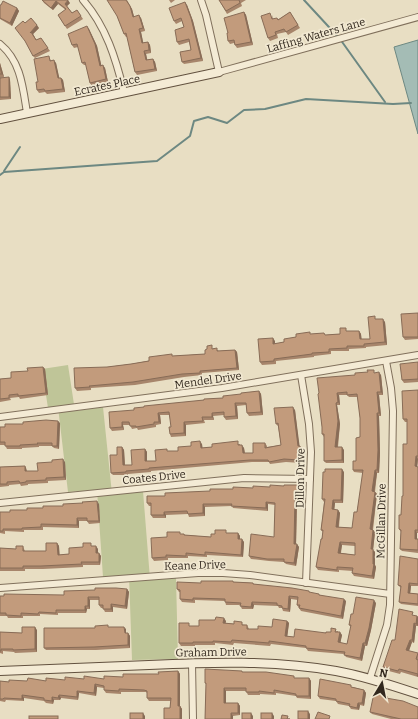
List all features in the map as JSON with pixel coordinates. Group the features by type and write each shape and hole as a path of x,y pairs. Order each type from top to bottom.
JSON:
{"street":[{"path":"83,0 102,27 112,48 124,92"},
{"path":"201,0 220,72"},
{"name":"Laffing Waters Lane","path":"220,72 418,17"},
{"path":"0,44 9,53 18,70 27,113"},
{"name":"Ecrates Place","path":"0,120 220,72"},
{"name":"Mendel Drive","path":"0,417 222,388 418,355"},
{"name":"McGillan Drive","path":"370,678 387,625 390,594 393,411 391,388 386,361"},
{"name":"Dillon Drive","path":"301,375 310,438 306,582"},
{"name":"Coates Drive","path":"0,503 244,478 310,479"},
{"name":"Keane Drive","path":"0,588 210,573 250,575 390,594"},
{"name":"Graham Drive","path":"0,671 192,663 246,662 288,664 337,671 370,678 418,694"},
{"path":"192,663 193,719"}],"green space":[{"path":"68,365 75,411 103,407 112,494 143,491 150,579 176,578 178,659 132,660 129,575 103,577 97,490 68,492 58,407 48,408 42,369"}],"water":[{"path":"418,40 418,134 394,47"}],"building":[{"path":"42,0 68,0 65,4 72,13 77,10 81,16 65,26 58,15 66,9 56,1 51,8"},
{"path":"107,0 126,0 130,6 133,17 139,15 143,28 139,29 142,43 148,42 149,50 144,51 146,60 153,59 155,69 135,72 126,33 124,34 117,16"},
{"path":"219,0 239,0 240,3 226,11"},
{"path":"3,1 17,8 10,23 0,18 0,5"},
{"path":"185,2 191,18 201,58 182,62 180,52 191,50 189,39 177,42 175,30 184,27 181,18 174,21 169,8"},
{"path":"244,12 251,42 235,45 234,40 228,41 228,33 224,18"},
{"path":"290,12 298,25 286,32 284,29 275,32 276,35 268,38 261,16 270,13 272,19 277,18 278,20"},
{"path":"31,18 37,25 30,33 31,32 36,40 41,38 48,48 33,56 25,41 15,28 23,21 25,23"},
{"path":"87,26 95,44 100,66 103,65 106,79 90,83 85,62 82,63 77,44 72,45 68,34"},
{"path":"49,56 50,61 54,60 58,78 61,78 63,89 45,91 44,89 37,90 36,82 38,82 34,59"},
{"path":"9,77 9,97 0,97 0,78"},
{"path":"418,313 418,337 403,337 401,314"},
{"path":"375,316 375,319 383,319 385,342 364,344 364,346 347,346 347,348 329,349 329,352 312,353 274,359 274,361 260,362 258,339 273,338 273,344 284,342 284,339 296,337 296,334 310,332 310,334 324,333 325,335 340,334 340,328 346,328 346,331 359,331 360,339 370,339 368,317"},
{"path":"212,345 212,349 217,348 217,351 235,350 237,368 200,371 200,373 75,388 74,368 107,367 131,364 149,361 149,357 172,354 172,356 205,354 207,346"},
{"path":"418,362 418,379 402,380 400,364"},
{"path":"43,367 46,393 18,396 18,394 9,395 9,398 0,399 0,379 11,378 11,372 28,371 27,368"},
{"path":"367,370 374,370 374,373 379,372 381,392 377,392 379,413 377,413 377,470 375,470 372,491 375,492 370,529 373,530 371,549 373,549 374,564 372,576 352,573 353,568 337,567 337,570 316,567 323,530 321,530 325,499 322,499 323,472 325,472 325,469 342,469 341,500 333,500 332,509 338,510 336,527 352,528 354,512 357,512 363,470 353,470 353,461 356,461 356,438 360,437 360,418 357,394 347,395 347,392 337,393 338,402 336,403 338,421 335,447 342,447 342,460 324,461 324,434 322,434 317,378 355,375 355,373 368,372","holes":["340,542 355,543 355,555 338,553"]},
{"path":"418,390 418,456 416,456 415,466 418,467 418,530 415,530 415,539 418,539 418,550 400,549 401,530 399,529 399,515 401,515 403,496 403,444 407,444 407,419 403,419 402,391"},
{"path":"259,391 261,412 247,413 246,403 235,403 236,416 224,417 224,412 212,413 212,417 202,417 203,421 184,422 184,433 170,434 169,427 171,427 169,412 158,413 159,422 154,422 154,424 136,427 130,426 129,422 122,422 122,427 110,428 109,412 134,410 134,408 144,406 223,398 223,396"},
{"path":"293,407 298,446 300,446 299,460 284,459 269,462 268,460 250,460 149,468 111,473 110,455 117,455 117,447 122,447 123,465 132,465 131,450 145,449 145,461 156,461 155,450 167,449 167,451 178,451 178,447 191,446 191,442 200,441 201,448 212,447 212,444 238,441 238,445 242,445 243,453 253,453 253,443 265,443 265,448 281,445 274,408"},
{"path":"46,420 58,421 57,446 52,446 52,443 37,443 38,444 5,446 5,442 0,442 0,427 5,427 5,424 23,424 23,422"},
{"path":"63,459 64,477 46,478 46,480 26,481 20,483 19,481 7,482 7,484 0,484 0,467 25,466 25,471 38,471 37,463 52,462 52,460"},
{"path":"270,485 299,485 298,496 295,496 294,544 297,544 294,563 284,562 284,559 267,559 249,556 251,534 274,537 275,503 266,502 266,508 231,506 232,504 203,504 203,513 188,514 187,511 164,512 164,515 151,515 151,503 147,503 147,496 165,496 165,493 210,491 210,489 233,489 233,487 270,487"},
{"path":"97,501 99,521 87,521 87,518 77,518 77,525 41,524 41,527 3,529 3,531 0,531 0,512"},
{"path":"215,530 226,530 226,533 238,533 238,539 242,539 241,555 205,552 205,555 186,553 186,556 166,555 166,557 152,558 151,538 167,537 167,532 180,532 180,534 184,535 211,537 211,534 215,534"},
{"path":"46,543 57,543 58,555 69,554 69,548 83,547 83,543 91,543 91,546 96,546 96,553 99,553 99,562 23,566 23,568 0,568 0,548 16,549 16,546 23,546 23,551 46,551"},
{"path":"400,556 418,559 418,584 409,583 408,593 418,594 418,604 399,602 401,586 398,585"},
{"path":"201,581 233,581 253,583 292,588 309,591 319,595 344,599 341,616 299,608 300,605 297,605 298,597 289,596 288,609 282,608 282,606 277,605 277,603 252,602 251,607 240,606 241,603 225,602 225,599 180,599 180,590 177,589 177,582 201,583"},
{"path":"95,588 127,589 125,606 111,604 111,609 103,609 103,605 99,605 99,597 88,597 88,606 85,606 85,610 56,610 56,613 39,612 38,614 21,613 21,616 0,613 0,596 4,596 4,594 64,595 64,591 95,590"},
{"path":"356,597 374,600 369,628 365,643 363,643 360,658 344,655 345,652 306,648 306,646 269,641 269,643 232,640 231,642 213,641 179,643 179,623 189,623 189,626 199,626 199,620 215,620 216,617 224,618 223,623 234,624 234,621 242,622 242,625 247,625 247,629 258,629 258,626 272,627 273,619 287,621 285,636 294,637 295,629 326,633 331,632 331,628 336,629 335,632 340,632 338,642 347,644 351,625 349,625 351,614 353,614"},
{"path":"399,609 413,612 412,615 417,616 416,624 414,623 412,640 410,640 406,650 418,653 416,659 418,660 418,674 383,667 392,640 395,640"},
{"path":"108,625 108,627 124,627 125,633 128,633 128,645 44,648 44,628 95,628 95,626"},
{"path":"22,627 35,627 35,649 1,649 0,651 0,632 22,633"},
{"path":"205,669 266,672 294,676 294,678 309,678 309,696 296,696 296,694 274,690 274,693 259,691 246,692 246,688 224,688 224,703 238,703 238,713 231,713 231,719 205,719"},
{"path":"178,671 178,706 180,706 180,719 164,719 164,708 170,708 171,698 147,698 147,691 144,690 104,690 104,686 95,684 94,693 77,691 77,697 59,695 58,698 52,697 52,701 44,700 44,698 22,695 22,699 0,699 0,681 27,681 28,678 46,681 46,678 65,680 65,677 84,679 84,676 104,679 104,676 123,677 123,674 159,674 158,672"},
{"path":"320,679 351,685 351,687 364,690 362,703 358,703 357,708 349,706 350,704 336,701 336,699 318,696"},
{"path":"374,693 418,707 418,719 401,719 370,712"},
{"path":"298,711 308,711 308,719 298,719"},
{"path":"318,712 330,716 329,719 315,719"},
{"path":"130,713 143,713 143,719 130,719"},
{"path":"242,713 251,713 251,719 242,719"},
{"path":"261,713 272,713 272,719 261,719"},
{"path":"282,715 288,716 287,719 281,719"},
{"path":"29,716 58,716 58,719 29,719"}],"waterway":[{"path":"304,0 340,39 385,102"},
{"path":"0,175 4,172 157,161 190,136 194,121 208,117 227,123 244,110 265,109 306,99 393,104 411,103"},
{"path":"4,171 20,147"}]}
